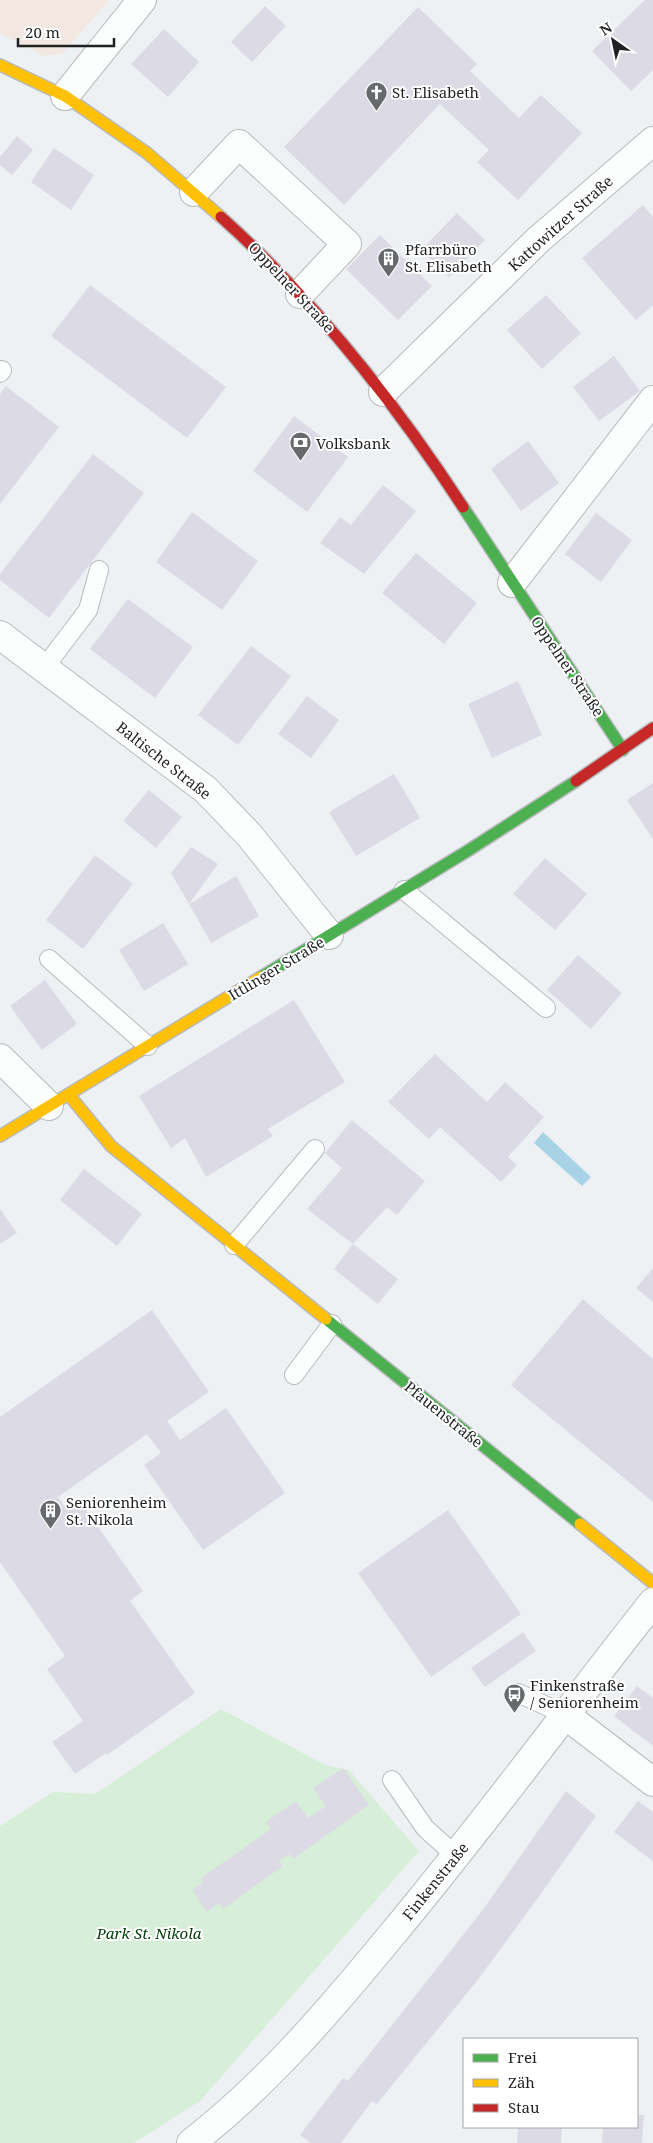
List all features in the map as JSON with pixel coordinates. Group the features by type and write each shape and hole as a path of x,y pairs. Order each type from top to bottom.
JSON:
{"street":[{"path":"65,96 142,0"},
{"name":"Oppelner Straße","path":"0,65 65,96 147,153 246,239 300,294 330,327 383,392 444,478 623,750"},
{"name":"Kattowitzer Straße","path":"383,392 538,240 653,140"},
{"path":"194,192 239,144 347,244 300,294"},
{"path":"512,583 653,400"},
{"name":"Baltische Straße","path":"0,636 206,790 250,836 329,935"},
{"name":"Ittlinger Straße","path":"0,1136 469,850 623,750 653,728"},
{"path":"0,1058 59,1101"},
{"name":"Pfauenstraße","path":"59,1101 111,1146 653,1583"},
{"name":"Finkenstraße","path":"195,2142 262,2082 336,2003 456,1856 564,1714 653,1602"},
{"path":"564,1714 653,1782"}],"lane":[{"path":"44,668 88,610 98,570"},
{"path":"404,890 546,1008"},
{"path":"49,959 148,1046"},
{"path":"234,1245 315,1149"},
{"path":"294,1375 332,1324"},
{"path":"518,1693 564,1714"},
{"path":"392,1780 425,1828 456,1856"}],"shaded area":[{"path":"0,0 109,0 62,54 44,56 0,33"}],"green space":[{"name":"Park St. Nikola","path":"221,1709 325,1765 349,1770 419,1851 200,2101 134,2143 0,2143 0,1826 53,1792 95,1794"}],"water":[{"path":"543,1132 591,1177 582,1186 534,1143"}],"building":[{"path":"645,0 653,0 653,70 631,91 592,51"},
{"path":"265,6 286,26 252,62 231,42"},
{"name":"St. Elisabeth","path":"418,7 477,64 470,71 519,118 541,95 582,133 518,200 477,162 489,150 440,104 344,205 284,147"},
{"path":"164,29 199,62 168,97 131,64"},
{"path":"17,136 33,150 12,175 0,165 0,157"},
{"path":"54,148 94,175 71,210 31,182"},
{"path":"643,205 653,217 653,305 636,320 582,258"},
{"path":"457,213 485,240 449,277 421,250"},
{"name":"Pfarrbüro St. Elisabeth","path":"380,235 432,286 398,320 346,269"},
{"path":"90,285 226,387 187,438 51,336"},
{"path":"546,295 581,333 542,369 507,330"},
{"path":"614,356 640,391 599,421 573,387"},
{"path":"6,386 59,427 0,504 0,394"},
{"path":"294,416 348,457 307,512 253,471"},
{"path":"528,441 559,483 521,511 491,469"},
{"path":"93,454 144,493 49,618 0,580 0,574"},
{"path":"383,485 416,511 364,574 320,543 340,517 351,525"},
{"path":"192,512 258,561 222,610 156,562"},
{"path":"596,513 632,540 601,582 565,554"},
{"path":"416,553 477,603 444,644 382,593"},
{"path":"128,599 193,647 155,698 90,649"},
{"path":"251,646 291,676 238,745 198,715"},
{"path":"518,681 542,735 492,758 468,704"},
{"path":"307,696 339,720 311,758 278,734"},
{"path":"394,774 420,818 356,856 329,812"},
{"path":"653,783 653,839 627,800"},
{"path":"149,790 182,817 156,848 123,821"},
{"path":"191,847 218,864 189,904 171,873"},
{"path":"95,855 133,884 83,949 46,920"},
{"path":"545,858 587,894 555,930 513,894"},
{"path":"236,876 259,916 211,943 189,904"},
{"path":"163,923 188,964 144,991 119,950"},
{"path":"578,955 622,993 591,1029 547,990"},
{"path":"45,980 77,1024 42,1050 10,1006"},
{"path":"294,1000 345,1082 268,1129 273,1136 206,1177 185,1138 171,1148 139,1096"},
{"path":"435,1054 487,1102 505,1082 544,1117 508,1157 517,1165 501,1182 440,1127 429,1139 388,1102"},
{"path":"352,1120 425,1181 397,1215 387,1207 353,1244 307,1209 342,1168 325,1153"},
{"path":"84,1169 142,1214 117,1246 60,1200"},
{"path":"0,1209 17,1233 0,1244"},
{"path":"353,1244 398,1279 378,1304 334,1269"},
{"path":"653,1268 653,1302 636,1288"},
{"path":"583,1299 653,1359 653,1502 511,1385"},
{"name":"Seniorenheim St. Nikola","path":"152,1310 209,1392 167,1421 180,1440 226,1408 285,1493 203,1550 144,1465 161,1453 147,1434 58,1497 67,1510 80,1501 143,1591 130,1601 195,1693 107,1755 106,1753 75,1774 52,1742 83,1721 47,1669 65,1656 0,1562 0,1417"},
{"path":"448,1510 521,1614 431,1677 358,1573"},
{"path":"523,1632 536,1651 485,1687 471,1668"},
{"path":"637,1686 653,1698 653,1746 614,1716"},
{"path":"343,1768 369,1805 293,1859 289,1854 279,1861 283,1866 223,1909 219,1903 207,1912 192,1890 204,1882 201,1878 271,1829 266,1822 296,1801 308,1818 326,1806 313,1788"},
{"path":"566,1791 596,1816 480,1977 377,2104 372,2101 341,2143 311,2143 300,2135 343,2078 348,2081 482,1911"},
{"path":"638,1801 653,1812 653,1861 614,1832"},
{"path":"638,2115 644,2115 642,2143 602,2143 603,2128 638,2128"},
{"path":"518,2128 562,2128 561,2143 517,2143"}],"traffic: fast":[{"path":"463,507 623,750"},
{"path":"261,977 469,850 576,781"},
{"path":"326,1319 580,1524"}],"traffic: slow":[{"path":"0,65 65,96 147,153 221,217"},
{"path":"0,1136 261,977"},
{"path":"69,1095 111,1146 326,1319"},
{"path":"580,1524 653,1583"}],"traffic: jam":[{"path":"221,217 289,283 352,354 409,429 463,507"},
{"path":"576,781 653,728"}],"place":[{"name":"St. Elisabeth","path":"376,111"},
{"name":"Pfarrbüro St. Elisabeth","path":"389,277"},
{"name":"Volksbank","path":"300,462"},
{"name":"Seniorenheim St. Nikola","path":"50,1530"},
{"name":"Finkenstraße / Seniorenheim","path":"514,1713"}]}
